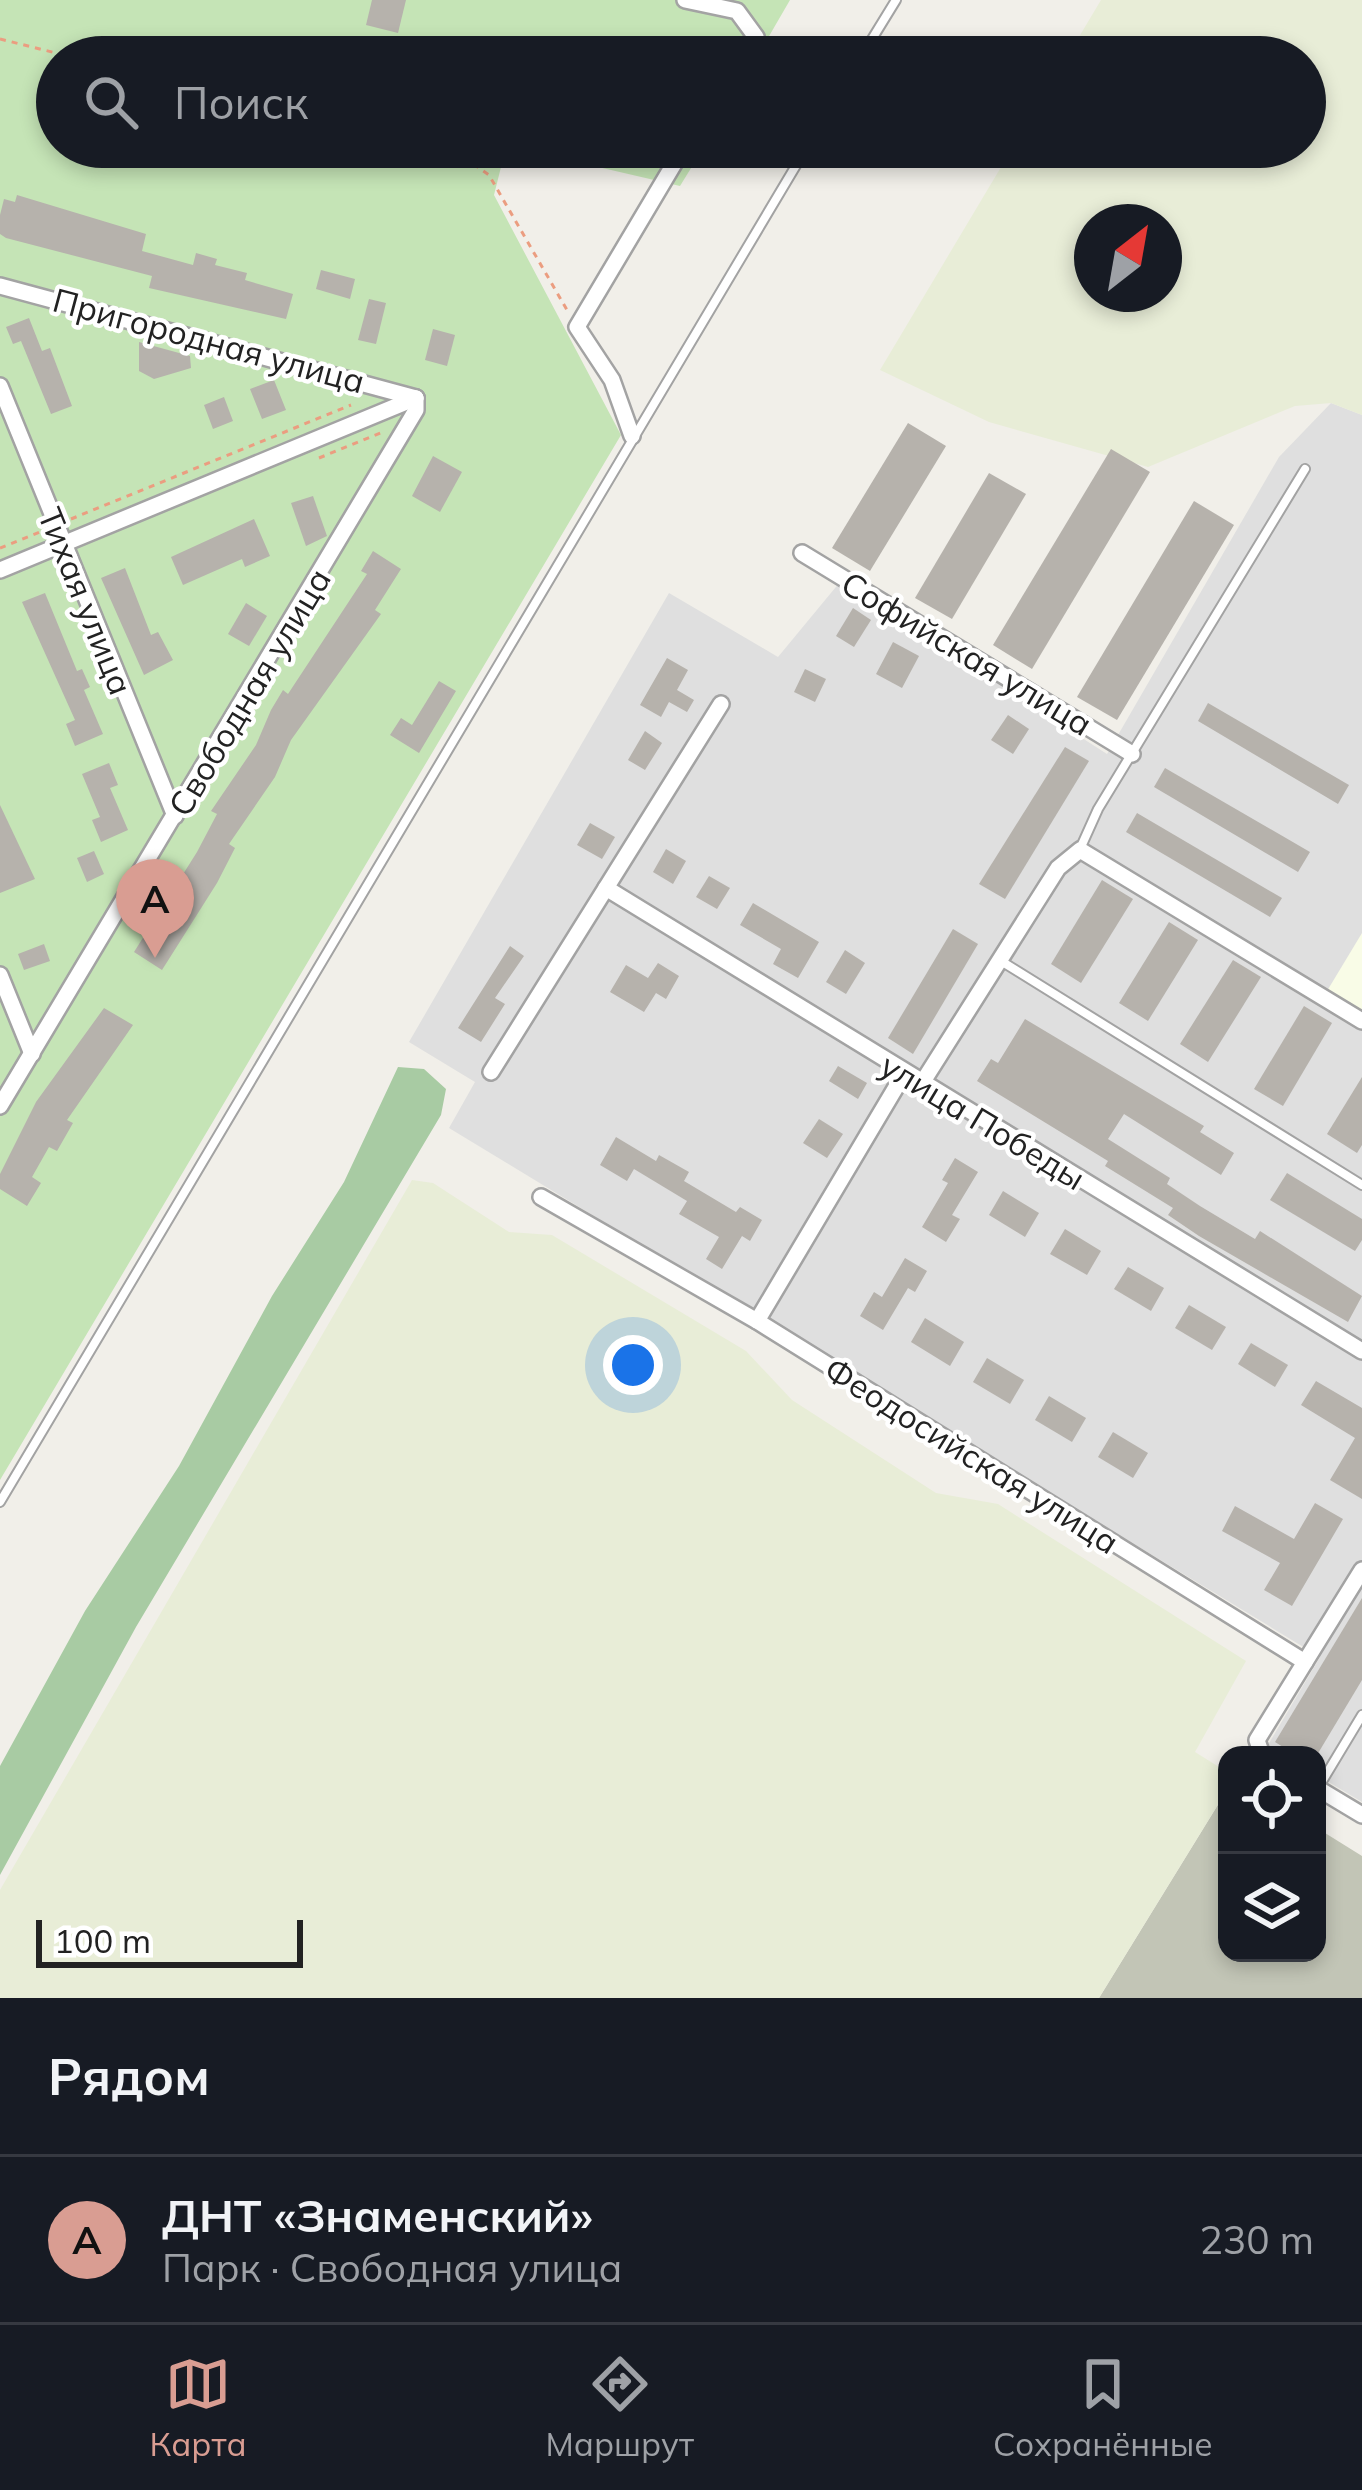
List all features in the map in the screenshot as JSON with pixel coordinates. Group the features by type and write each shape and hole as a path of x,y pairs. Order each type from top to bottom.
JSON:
{"street":[{"path":"686,0 737,11 755,36"},
{"path":"632,436 612,380 578,327 672,168"},
{"name":"Пригородная улица","path":"0,286 416,398"},
{"name":"Тихая улица","path":"0,386 176,816"},
{"path":"0,570 416,398"},
{"name":"Свободная улица","path":"0,1106 416,410 416,398"},
{"name":"Софийская улица","path":"802,553 1132,754"},
{"path":"491,1072 721,704"},
{"path":"922,1083 1058,868 1080,850 1362,1021"},
{"name":"улица Победы","path":"606,888 1362,1351"},
{"path":"0,975 32,1054"},
{"path":"757,1322 904,1072"},
{"name":"Феодосийская улица","path":"541,1197 757,1322 1306,1662"},
{"path":"1260,1746 1258,1740 1362,1570"},
{"path":"1326,1793 1362,1814"}],"lane":[{"path":"874,36 896,0"},
{"path":"0,1502 794,168"},
{"path":"1080,850 1132,754 1305,469"},
{"path":"999,960 1362,1185"},
{"path":"1326,1773 1362,1715"}],"path":[{"path":"0,39 36,48"},
{"path":"479,168 489,175 578,327"},
{"path":"0,548 350,406"}],"shaded area":[{"path":"1101,0 1362,0 1362,415 1331,403 1295,406 1148,467 989,422 880,370 1000,168 1326,168 1326,36 1080,36"},
{"path":"1331,403 1362,415 1362,1802 1326,1780 1326,1746 1268,1745 1320,1657 449,1128 475,1082 409,1042 669,593 778,657 840,582 1107,754 1279,457"},
{"path":"1362,933 1362,1013 1327,991"},
{"path":"412,1180 433,1183 509,1232 552,1235 746,1351 792,1400 936,1493 998,1504 1246,1661 1195,1752 1218,1766 1218,1805 1099,1998 0,1998 0,1890"},
{"path":"1218,1805 1218,1962 1326,1962 1326,1834 1362,1856 1362,1998 1099,1998"}],"green space":[{"path":"0,0 790,0 769,36 36,36 36,168 501,168 494,195 621,435 0,1480"},
{"path":"602,168 691,168 680,186"},
{"path":"398,1067 424,1069 446,1089 441,1115 136,1627 0,1875 0,1766 85,1611 179,1466 272,1296 344,1182"}],"building":[{"path":"372,0 406,0 398,33 366,25"},
{"path":"17,195 146,234 142,251 193,265 196,253 217,259 215,265 247,273 245,280 293,294 286,319 149,288 152,276 6,238 0,234 4,199 15,202"},
{"path":"321,270 355,279 350,299 316,289"},
{"path":"369,299 386,303 376,344 358,340"},
{"path":"29,318 42,351 50,348 72,406 51,414 21,341 13,344 6,327"},
{"path":"433,329 455,335 447,366 425,360"},
{"path":"139,342 190,356 191,368 154,379 139,371"},
{"path":"274,380 286,410 262,419 250,389"},
{"path":"224,397 233,421 213,429 204,405"},
{"path":"908,423 946,446 870,571 832,548"},
{"path":"1111,449 1150,472 1032,669 993,645"},
{"path":"433,456 462,472 440,512 412,496"},
{"path":"989,473 1026,494 952,619 915,598"},
{"path":"313,496 327,536 306,546 291,503"},
{"path":"1194,501 1234,525 1117,720 1077,697"},
{"path":"254,519 270,556 245,567 242,559 183,585 171,557"},
{"path":"373,551 401,569 375,610 381,614 291,740 275,777 229,844 235,848 217,883 162,970 134,952 197,852 217,814 211,811 256,745 283,690 288,694 367,574 361,571"},
{"path":"125,568 151,635 158,632 173,660 144,675 101,578"},
{"path":"45,593 77,671 82,669 90,687 84,690 103,734 75,746 66,724 75,720 22,602"},
{"path":"246,603 267,616 249,646 228,634"},
{"path":"853,608 871,620 854,647 836,636"},
{"path":"893,642 919,656 902,688 876,674"},
{"path":"667,658 688,670 677,690 694,700 687,712 669,702 661,717 640,705"},
{"path":"805,669 826,679 815,702 794,692"},
{"path":"439,681 456,691 419,753 390,735 401,718 412,725"},
{"path":"1208,703 1349,785 1338,804 1198,721"},
{"path":"1008,715 1029,729 1013,754 991,740"},
{"path":"645,731 662,743 645,770 628,760"},
{"path":"1065,747 1089,761 1005,899 979,884"},
{"path":"109,763 118,785 110,788 128,830 101,842 92,820 100,817 82,774"},
{"path":"1165,768 1310,852 1298,872 1154,787"},
{"path":"0,805 35,879 0,893"},
{"path":"1137,813 1282,898 1270,917 1126,832"},
{"path":"590,823 615,837 602,859 577,845"},
{"path":"666,849 686,861 673,884 653,872"},
{"path":"94,851 104,874 87,882 77,858"},
{"path":"709,876 730,888 717,909 696,897"},
{"path":"1102,880 1133,899 1081,983 1051,964"},
{"path":"753,903 819,942 798,978 773,964 781,949 740,925"},
{"path":"1169,922 1198,940 1148,1021 1119,1003"},
{"path":"953,929 978,944 913,1054 888,1038"},
{"path":"44,944 50,961 24,970 18,954"},
{"path":"510,946 524,956 495,998 505,1004 481,1042 458,1028"},
{"path":"845,950 865,963 846,994 826,982"},
{"path":"1233,960 1261,977 1208,1062 1180,1044"},
{"path":"658,963 679,976 666,999 656,993 644,1012 610,992 626,965 648,978"},
{"path":"1304,1006 1332,1023 1283,1106 1254,1089"},
{"path":"104,1008 133,1025 67,1120 73,1123 57,1151 49,1147 32,1177 41,1183 27,1206 0,1189 0,1174 36,1102"},
{"path":"1025,1019 1204,1126 1200,1132 1234,1153 1221,1175 1124,1114 1108,1139 1170,1178 1167,1184 1200,1206 1255,1239 1260,1231 1362,1296 1348,1322 1199,1236 1168,1215 1173,1208 1105,1166 1108,1161 977,1081 991,1059 998,1063"},
{"path":"838,1066 867,1083 858,1099 829,1081"},
{"path":"1362,1077 1362,1145 1357,1153 1327,1134"},
{"path":"819,1119 843,1134 827,1158 803,1143"},
{"path":"616,1137 656,1161 659,1155 689,1172 684,1181 736,1212 740,1207 762,1220 750,1241 742,1236 722,1269 706,1259 719,1237 679,1214 687,1201 634,1169 627,1181 600,1165"},
{"path":"955,1158 978,1172 952,1215 960,1219 946,1242 922,1227 948,1183 942,1180"},
{"path":"1287,1173 1362,1219 1362,1240 1355,1251 1270,1200"},
{"path":"1003,1191 1039,1213 1025,1237 989,1215"},
{"path":"1065,1229 1101,1251 1087,1275 1050,1254"},
{"path":"905,1258 927,1271 915,1292 908,1288 883,1330 860,1316 874,1292 882,1297"},
{"path":"1128,1267 1164,1288 1151,1311 1114,1289"},
{"path":"1189,1305 1226,1327 1212,1350 1175,1328"},
{"path":"925,1318 964,1342 950,1366 911,1342"},
{"path":"1251,1343 1288,1365 1275,1387 1238,1364"},
{"path":"987,1358 1024,1380 1010,1404 973,1382"},
{"path":"1316,1381 1362,1408 1362,1499 1330,1480 1355,1438 1301,1405"},
{"path":"1049,1396 1086,1418 1072,1442 1035,1420"},
{"path":"1113,1432 1148,1453 1133,1478 1098,1457"},
{"path":"1315,1503 1343,1519 1292,1606 1264,1590 1280,1563 1222,1531 1235,1506 1294,1539"},
{"path":"1362,1598 1362,1680 1322,1746 1275,1742"}],"place":[{"name":"ДНТ «Знаменский»","path":"155,958"}]}
